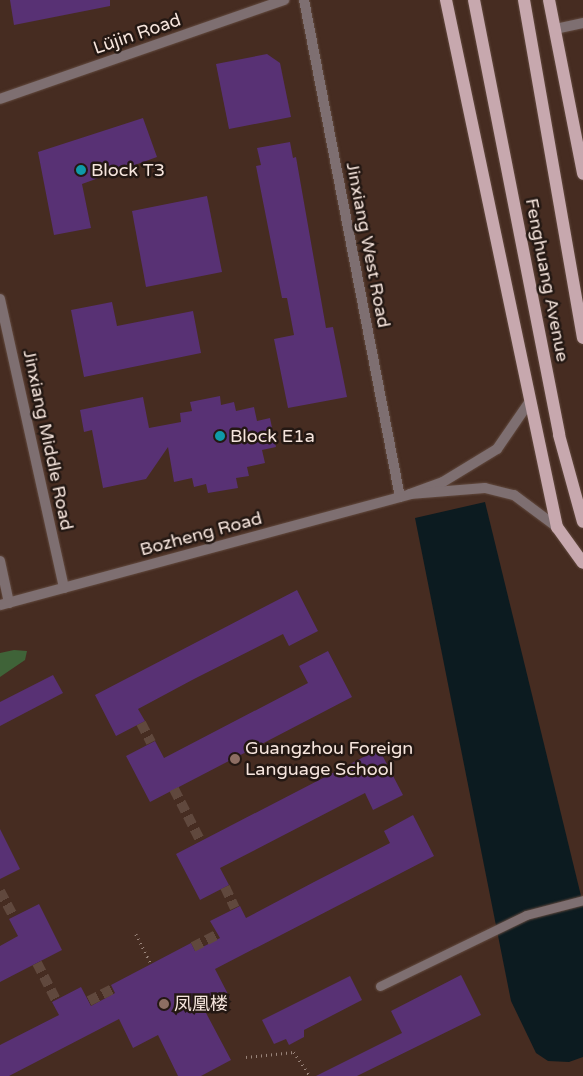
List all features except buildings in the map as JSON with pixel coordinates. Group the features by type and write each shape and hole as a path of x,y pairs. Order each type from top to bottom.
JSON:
{"main road":[{"path":"446,0 557,527 583,563"},
{"name":"Fenghuang Avenue","path":"474,0 559,435 583,522"},
{"name":"Fenghuang Avenue","path":"524,0 583,338"},
{"path":"549,0 583,174"}],"street":[{"name":"Lüjin Road","path":"0,99 284,0"},
{"name":"Jinxiang West Road","path":"304,0 405,496"},
{"path":"554,29 583,23"},
{"name":"Jinxiang Middle Road","path":"0,299 64,588"},
{"path":"405,496 443,482 497,449 530,401"},
{"path":"405,496 485,488 514,495 557,527"},
{"name":"Bozheng Road","path":"4,604 405,496"},
{"path":"0,561 4,604"}],"lane":[{"path":"380,986 526,915 583,900"}],"path":[{"path":"136,934 151,964"},
{"path":"246,1057 294,1052 310,1076"}],"green space":[{"path":"14,650 27,651 25,660 0,677 0,653"}],"shaded area":[{"path":"485,502 583,904 583,1057 569,1062 548,1061 536,1053 511,1001 415,518"}],"tunnel":[{"path":"141,723 151,743"},
{"path":"174,789 201,842"},
{"path":"225,887 235,908"},
{"path":"0,891 14,917"},
{"path":"193,947 218,934"},
{"path":"37,963 56,1000"},
{"path":"89,1001 113,989"}],"place":[{"name":"Block T3","path":"81,170"},
{"name":"Block E1a","path":"220,436"},
{"name":"Guangzhou Foreign Language School","path":"235,759"},
{"name":"凤凰楼","path":"164,1004"}]}
